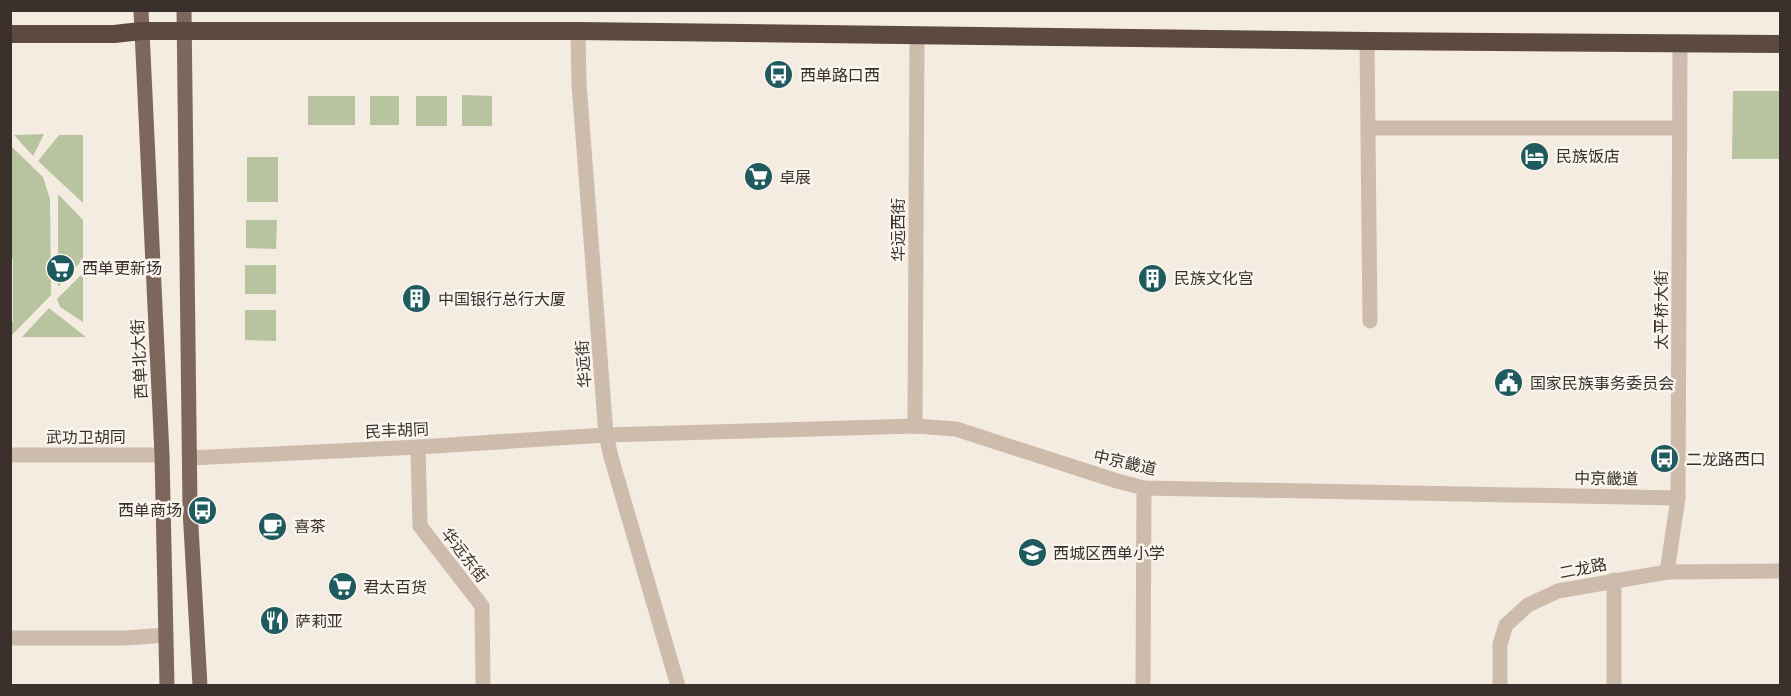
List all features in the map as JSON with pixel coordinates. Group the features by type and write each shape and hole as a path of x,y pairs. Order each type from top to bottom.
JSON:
{"highway":[{"path":"10,34 114,34 141,31 578,31 1780,44"}],"main road":[{"name":"西单北大街","path":"141,10 162,455 167,686"},
{"path":"184,10 190,509 200,686"}],"street":[{"name":"华远街","path":"578,31 579,84 606,435 678,686"},
{"name":"华远西街","path":"915,426 917,34"},
{"path":"1367,41 1370,321"},
{"name":"太平桥大街","path":"1667,572 1678,498 1680,42"},
{"path":"1369,128 1680,128"},
{"name":"中京畿道","path":"606,435 915,426 956,429 1117,482 1144,488 1678,498"},
{"name":"民丰胡同","path":"190,458 606,435"},
{"name":"华远东街","path":"418,447 420,526 482,606 483,686"},
{"name":"武功卫胡同","path":"10,455 162,455"},
{"path":"1143,686 1144,488"},
{"path":"1667,572 1780,571"},
{"name":"二龙路","path":"1500,686 1500,644 1506,625 1528,605 1557,591 1667,572"},
{"path":"1614,580 1614,686"},
{"path":"10,638 125,638 166,635"}],"green space":[{"path":"1733,91 1780,91 1780,159 1732,159"},
{"path":"462,95 492,96 492,126 462,126"},
{"path":"308,96 355,96 355,125 308,125"},
{"path":"370,96 399,96 399,125 370,125"},
{"path":"416,96 447,96 447,126 416,126"},
{"path":"44,134 33,156 14,135"},
{"path":"59,135 83,135 83,203 38,161"},
{"path":"11,146 43,177 50,199 51,295 11,336 13,259 10,258"},
{"path":"247,157 278,157 278,202 247,202"},
{"path":"58,194 83,220 83,259 58,287"},
{"path":"246,220 277,220 276,249 246,248"},
{"path":"245,265 276,265 276,294 245,294"},
{"path":"83,273 83,322 60,307 57,299"},
{"path":"49,308 86,337 22,337"},
{"path":"245,310 276,310 276,341 245,340"}],"place":[{"name":"西单路口西","path":"779,75"},
{"name":"民族饭店","path":"1535,156"},
{"name":"卓展","path":"758,177"},
{"name":"西单更新场","path":"61,268"},
{"name":"民族文化宫","path":"1153,278"},
{"name":"中国银行总行大厦","path":"417,299"},
{"name":"国家民族事务委员会","path":"1509,383"},
{"name":"二龙路西口","path":"1665,459"},
{"name":"西单商场","path":"203,510"},
{"name":"喜茶","path":"273,526"},
{"name":"西城区西单小学","path":"1032,553"},
{"name":"君太百货","path":"342,587"},
{"name":"萨莉亚","path":"274,621"}]}
